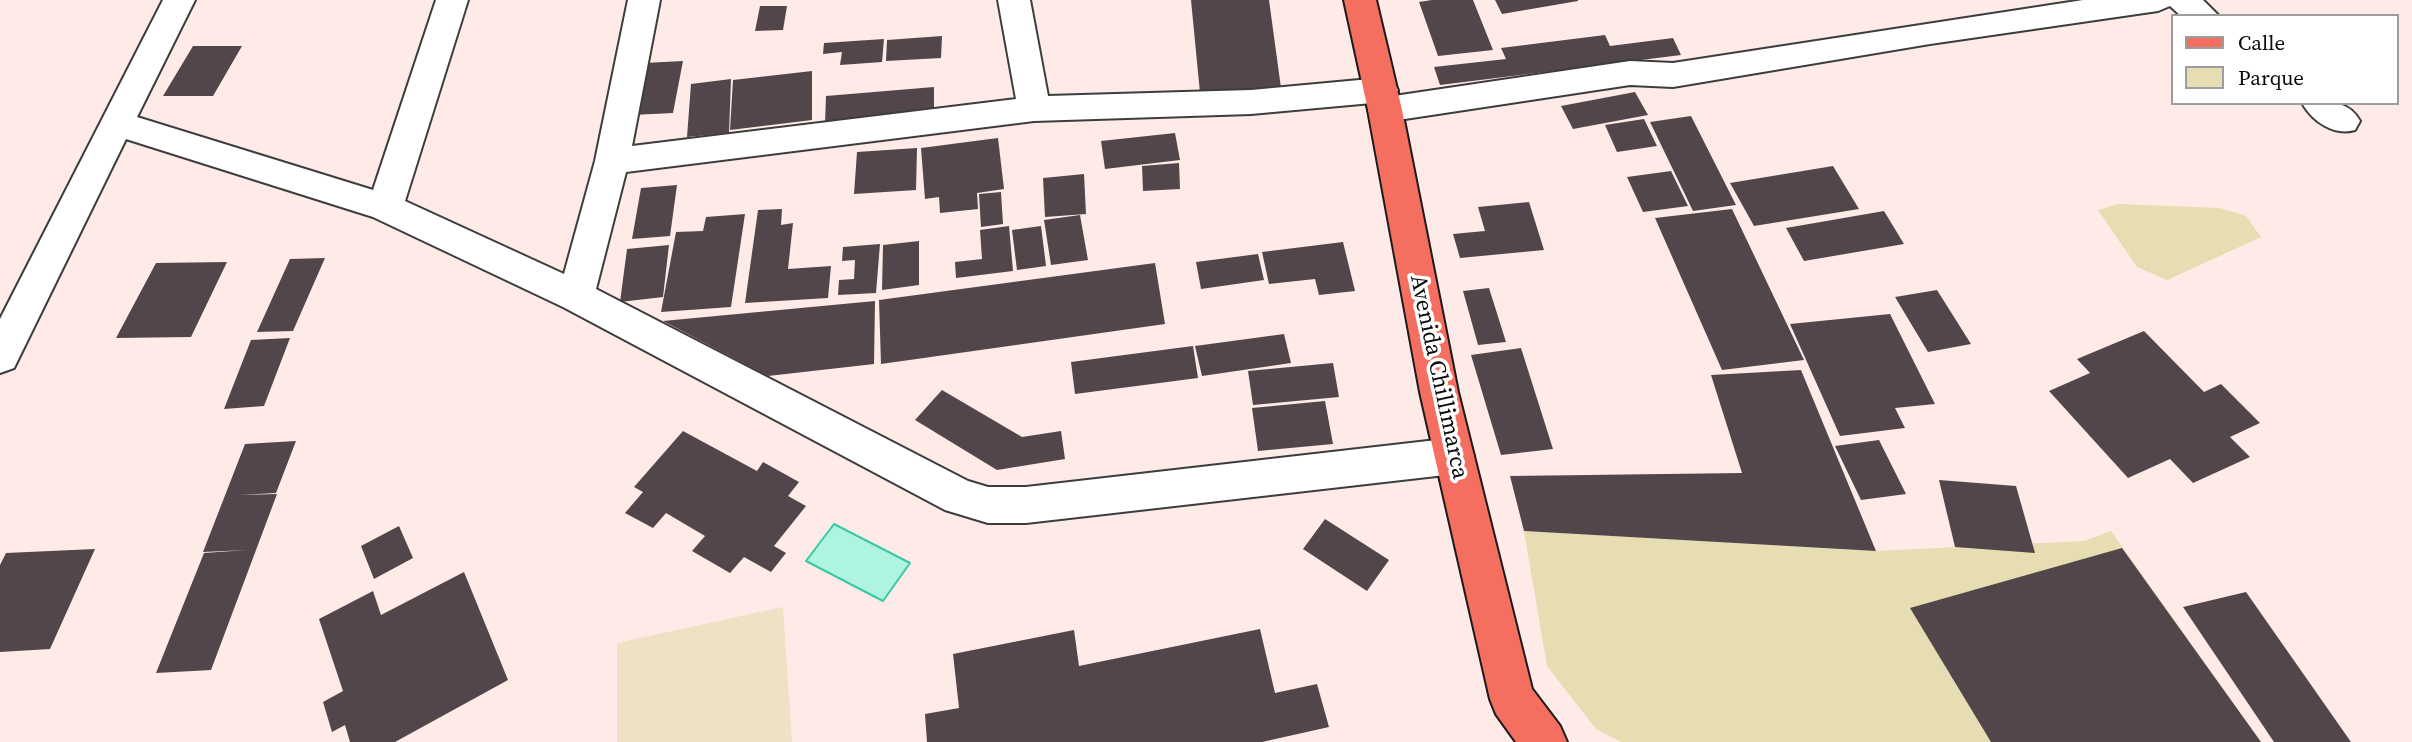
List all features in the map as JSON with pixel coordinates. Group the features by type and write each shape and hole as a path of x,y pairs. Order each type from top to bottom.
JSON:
{"main road":[{"name":"Avenida Chillimarca","path":"1360,0 1383,100 1438,392 1512,699 1544,742"}],"street":[{"path":"0,357 178,0"},
{"path":"385,207 452,0"},
{"path":"576,296 612,161 644,0"},
{"path":"1014,0 1034,109"},
{"path":"612,161 1034,109 1383,100 1630,73 1673,75 1930,33 2158,0"},
{"path":"2182,0 2200,14"},
{"path":"118,124 385,207 576,296 959,498 988,505 1026,505 1454,456"}],"green space":[{"path":"2118,204 2220,208 2246,216 2261,237 2167,280 2137,267 2098,210"},
{"path":"1524,531 1876,551 2084,541 2111,531 2261,742 1621,742 1596,729 1547,666"}],"shaded area":[{"path":"834,524 910,563 883,601 806,561"},
{"path":"783,607 792,742 617,742 617,643"}],"building":[{"path":"1191,0 1269,0 1281,88 1200,93"},
{"path":"1473,0 1493,50 1438,56 1419,2"},
{"path":"1495,0 1578,0 1578,1 1502,14"},
{"path":"760,6 787,6 783,30 755,31"},
{"path":"1605,35 1610,46 1673,38 1681,55 1440,85 1434,67 1506,59 1501,48"},
{"path":"942,36 941,58 886,61 887,40"},
{"path":"884,39 882,62 840,65 842,52 823,54 824,43"},
{"path":"193,46 242,46 213,96 163,96"},
{"path":"683,61 673,113 632,115 644,63"},
{"path":"812,71 812,120 730,130 733,80"},
{"path":"731,79 729,133 687,137 691,84"},
{"path":"934,87 934,115 825,124 826,96"},
{"path":"1635,92 1648,115 1573,129 1561,106"},
{"path":"1691,116 1736,205 1693,211 1650,122"},
{"path":"1644,119 1657,146 1617,152 1605,125"},
{"path":"1175,133 1180,160 1105,169 1101,141"},
{"path":"998,138 1004,189 977,193 978,209 940,213 939,197 925,199 921,148"},
{"path":"917,148 916,190 854,194 857,152"},
{"path":"1179,163 1180,189 1143,191 1142,166"},
{"path":"1833,166 1859,209 1754,226 1730,183"},
{"path":"1671,171 1688,206 1643,212 1627,177"},
{"path":"1084,174 1086,214 1045,217 1043,178"},
{"path":"677,185 670,236 632,239 641,188"},
{"path":"1001,192 1003,224 981,227 979,194"},
{"path":"1529,202 1544,250 1460,258 1453,234 1485,231 1478,207"},
{"path":"782,209 781,225 793,223 788,269 831,266 828,298 745,303 758,210"},
{"path":"1732,209 1804,360 1722,370 1655,218"},
{"path":"1884,211 1904,244 1804,261 1786,228"},
{"path":"745,214 731,307 661,312 676,232 703,231 706,217"},
{"path":"1080,215 1088,260 1051,265 1044,220"},
{"path":"1009,226 1013,271 956,278 955,262 982,259 980,230"},
{"path":"1041,226 1046,266 1017,270 1012,230"},
{"path":"919,241 919,285 882,290 883,245"},
{"path":"1343,242 1355,291 1319,295 1315,279 1269,284 1262,252"},
{"path":"880,244 876,293 838,295 839,280 854,279 855,260 842,261 843,247"},
{"path":"669,245 663,297 620,302 627,249"},
{"path":"1258,254 1264,280 1201,289 1196,262"},
{"path":"325,258 293,331 257,332 290,259"},
{"path":"227,262 191,337 116,338 156,263"},
{"path":"1155,263 1165,324 881,364 879,300"},
{"path":"1489,288 1506,342 1478,345 1463,291"},
{"path":"1937,290 1971,344 1928,352 1895,297"},
{"path":"875,301 874,364 768,376 663,321"},
{"path":"1890,314 1935,404 1895,408 1905,428 1840,436 1790,324"},
{"path":"2144,331 2204,392 2221,384 2260,423 2230,437 2250,457 2193,483 2170,459 2128,478 2049,391 2090,373 2077,359"},
{"path":"1284,334 1291,363 1202,376 1195,346"},
{"path":"290,338 264,406 224,409 251,340"},
{"path":"1193,346 1198,378 1075,394 1071,362"},
{"path":"1521,348 1553,449 1501,455 1471,355"},
{"path":"1333,363 1339,397 1253,405 1248,371"},
{"path":"1801,370 1876,551 1524,531 1510,476 1742,473 1711,375"},
{"path":"942,390 1022,437 1061,431 1065,459 997,470 915,420"},
{"path":"1325,401 1333,444 1258,451 1252,408"},
{"path":"683,431 757,471 763,462 799,482 788,496 806,506 774,546 786,553 771,572 744,557 730,573 692,551 705,536 666,513 653,528 625,513 643,492 634,487"},
{"path":"1879,440 1906,494 1861,500 1835,446"},
{"path":"296,441 276,493 239,495 277,494 211,670 156,673 204,553 247,550 203,552 245,444"},
{"path":"1939,480 2016,486 2035,553 1955,547"},
{"path":"1325,519 1389,560 1367,591 1303,549"},
{"path":"399,526 413,558 374,579 361,546"},
{"path":"2122,548 2261,742 1991,742 1910,608"},
{"path":"95,549 50,649 0,652 0,565 6,553"},
{"path":"464,572 508,680 395,742 350,742 345,725 332,732 323,702 343,691 319,619 373,591 381,615"},
{"path":"2246,592 2351,742 2274,742 2183,607"},
{"path":"1260,629 1275,693 1317,684 1329,727 1262,742 927,742 925,714 959,708 953,654 1074,630 1079,666"}]}
